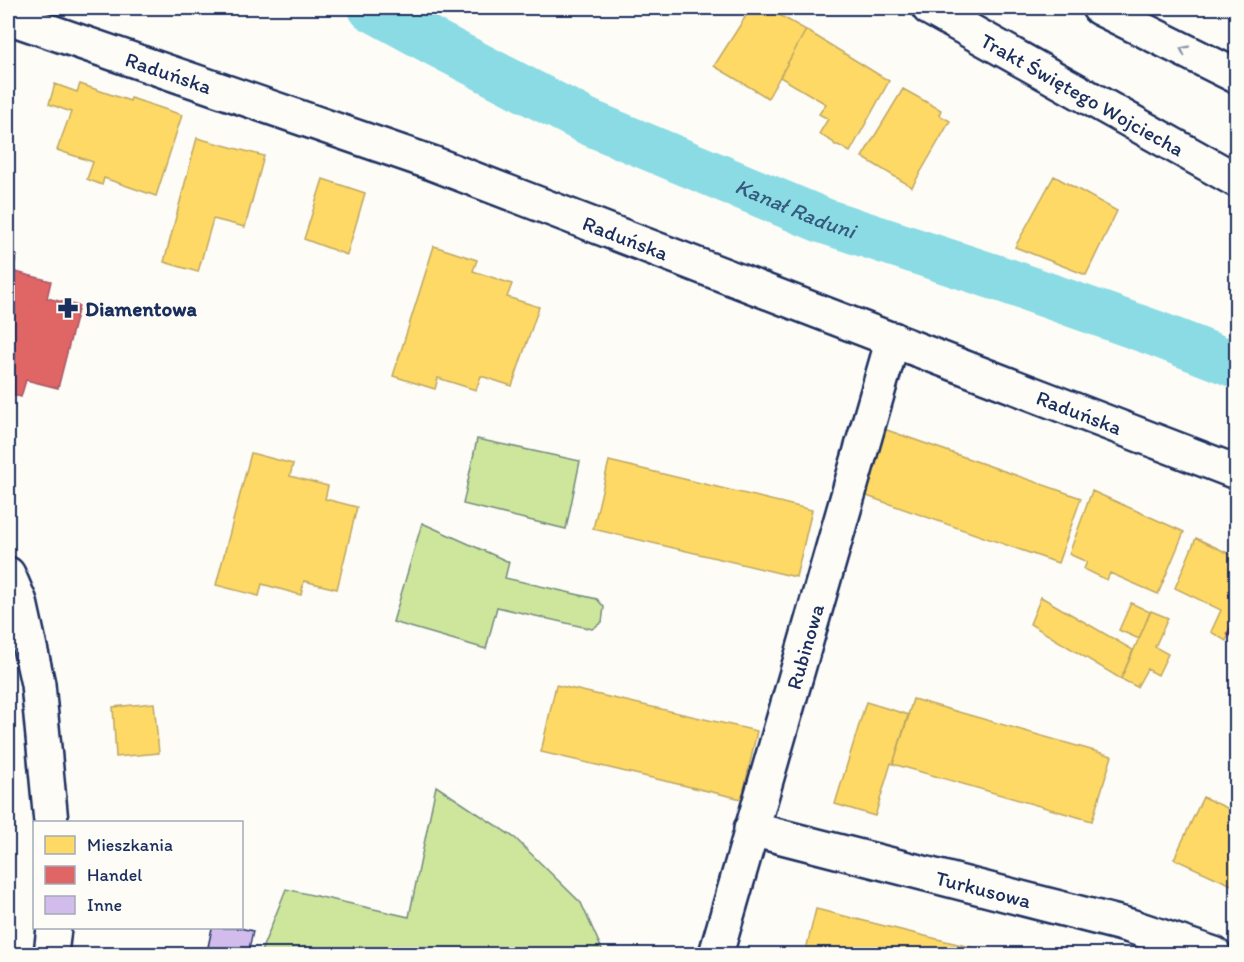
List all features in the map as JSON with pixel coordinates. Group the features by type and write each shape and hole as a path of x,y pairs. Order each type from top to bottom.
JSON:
{"street":[{"name":"Trakt Świętego Wojciecha","path":"929,8 1236,180"},
{"path":"1099,8 1236,76"},
{"name":"Raduńska","path":"8,17 432,163 1236,472"},
{"name":"Rubinowa","path":"716,954 893,339"},
{"path":"8,574 20,602 38,684 51,821"},
{"name":"Turkusowa","path":"751,829 1130,926 1214,954"},
{"path":"51,954 54,929"}],"green space":[{"path":"477,439 580,461 566,529 463,504"},
{"path":"422,523 509,562 505,578 597,599 604,607 602,622 592,629 497,607 486,649 393,622"},
{"path":"436,786 515,838 581,903 604,954 260,954 286,889 409,917"}],"building: Mieszkania":[{"path":"751,8 767,8 806,30 768,98 714,66"},
{"path":"806,30 889,81 850,152 819,134 828,119 819,114 826,104 780,77"},
{"path":"55,84 77,92 80,84 182,115 156,196 104,178 102,185 87,179 93,162 57,150 71,112 49,104"},
{"path":"903,89 941,110 939,115 950,121 912,187 862,157"},
{"path":"197,138 264,156 245,227 213,219 198,272 164,262"},
{"path":"1054,176 1117,211 1086,275 1015,247"},
{"path":"323,179 365,193 347,255 304,239"},
{"path":"434,246 477,260 473,271 512,284 507,297 539,307 512,386 481,376 476,390 438,378 435,389 393,376"},
{"path":"884,429 1081,498 1058,563 861,494"},
{"path":"251,453 293,464 290,476 328,486 325,499 357,507 337,589 304,581 301,595 262,584 259,596 216,585"},
{"path":"609,461 812,510 796,577 593,529"},
{"path":"1092,491 1184,532 1158,594 1110,573 1107,580 1084,569 1087,562 1069,554"},
{"path":"1196,538 1236,557 1236,616 1226,641 1211,632 1221,610 1175,588"},
{"path":"1041,597 1133,650 1121,679 1030,624"},
{"path":"1131,603 1150,612 1139,639 1119,630"},
{"path":"1151,611 1168,618 1155,647 1168,654 1158,675 1147,669 1137,687 1121,679"},
{"path":"556,685 757,731 742,799 541,752"},
{"path":"913,699 1112,756 1092,821 893,764"},
{"path":"866,702 909,715 875,816 835,804"},
{"path":"154,703 159,753 116,757 113,707"},
{"path":"1203,797 1236,812 1236,887 1174,859"},
{"path":"816,909 998,954 805,954"}],"building: Handel":[{"path":"8,253 17,256 12,271 51,281 47,298 79,306 58,388 26,380 21,397 8,393"},
{"path":"1236,616 1236,639 1227,634"}],"building: Inne":[{"path":"212,929 243,929 253,931 248,954 208,947"}],"waterway":[{"name":"Kanał Raduni","path":"371,8 588,122 824,221 1007,281 1154,333 1236,365"}],"place":[{"name":"Diamentowa","path":"68,308"}]}
